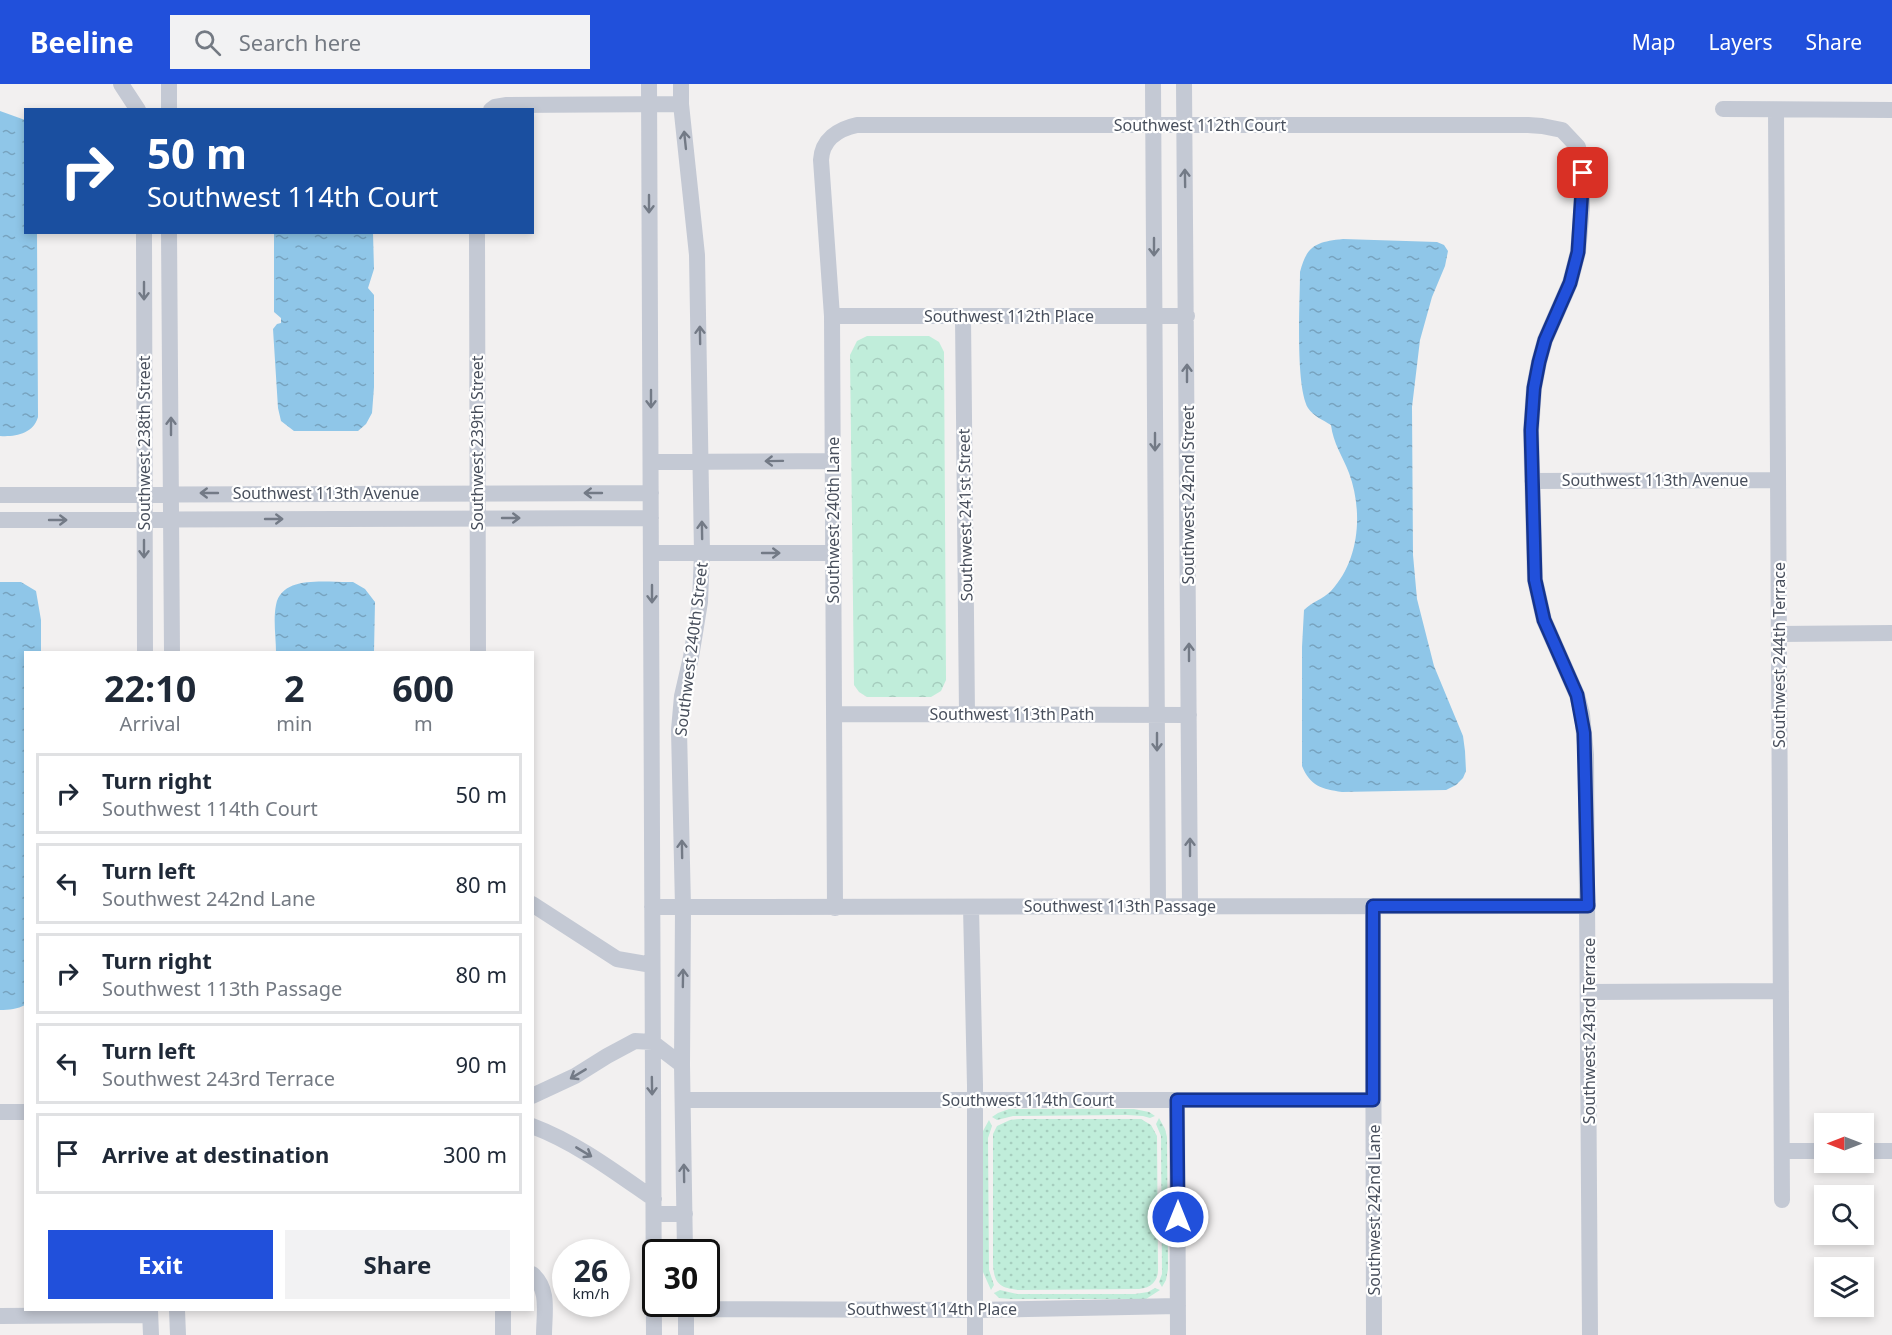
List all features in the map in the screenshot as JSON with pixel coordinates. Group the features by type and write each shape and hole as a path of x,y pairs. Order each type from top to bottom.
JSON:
{"street":[{"path":"121,84 137,108"},
{"path":"169,84 169,108"},
{"name":"Southwest 240th Street","path":"649,84 654,1335"},
{"name":"Southwest 240th Street","path":"681,84 681,104 697,255 702,554 700,602 680,716 686,1239"},
{"name":"Southwest 242nd Street","path":"1153,84 1158,906"},
{"name":"Southwest 242nd Street","path":"1184,84 1190,906"},
{"path":"494,108 507,105 681,104"},
{"path":"1723,109 1892,110"},
{"name":"Southwest 244th Terrace","path":"1776,110 1782,1200"},
{"name":"Southwest 112th Court","path":"832,136 839,130 857,124 1528,125 1554,128 1569,135"},
{"name":"Southwest 243rd Terrace","path":"1569,135 1578,147 1582,164 1580,233 1570,283 1545,340 1532,408 1533,561 1544,620 1570,677 1582,714 1587,766 1590,1335"},
{"name":"Southwest 240th Lane","path":"832,136 824,147 821,160 832,316 835,908"},
{"name":"Southwest 238th Street","path":"144,234 145,651"},
{"name":"Southwest 238th Street","path":"170,234 172,651"},
{"name":"Southwest 239th Street","path":"477,234 478,651"},
{"name":"Southwest 112th Place","path":"832,316 1187,316"},
{"name":"Southwest 241st Street","path":"963,317 967,714"},
{"path":"651,462 833,461"},
{"name":"Southwest 113th Avenue","path":"1532,481 1778,480"},
{"name":"Southwest 113th Avenue","path":"0,495 651,493"},
{"name":"Southwest 113th Avenue","path":"0,520 651,518"},
{"path":"652,554 833,554"},
{"path":"1779,634 1892,633"},
{"name":"Southwest 113th Path","path":"834,714 1189,715"},
{"path":"534,905 617,959 652,965"},
{"name":"Southwest 242nd Lane","path":"1373,906 1374,1335"},
{"name":"Southwest 113th Passage","path":"652,907 1588,906"},
{"path":"971,907 975,1100 975,1335"},
{"path":"1588,992 1781,991"},
{"path":"535,1098 634,1041 652,1042 682,1065"},
{"name":"Southwest 114th Court","path":"683,1100 1373,1100"},
{"path":"1177,1100 1178,1335"},
{"path":"0,1112 24,1112"},
{"path":"535,1124 610,1167 654,1206 685,1214"},
{"path":"1782,1151 1814,1151"},
{"path":"1874,1151 1892,1151"},
{"path":"534,1275 542,1285 544,1292 544,1335"},
{"name":"Southwest 114th Place","path":"720,1306 975,1310 1178,1306"},
{"path":"177,1311 178,1335"},
{"path":"503,1311 503,1335"},
{"path":"0,1316 150,1312 151,1335"},
{"path":"686,1317 686,1335"}],"green space":[{"path":"867,336 929,336 939,342 944,352 946,680 941,691 931,697 867,697 854,685 850,355 857,341"},
{"path":"1009,1109 1134,1109 1149,1112 1155,1116 1150,1118 1127,1115 1013,1116 997,1120 992,1117"},
{"path":"1159,1118 1167,1137 1168,1269 1162,1287 1159,1282 1162,1274 1161,1136 1156,1124"},
{"path":"1019,1119 1141,1119 1151,1125 1157,1136 1158,1270 1155,1281 1139,1289 1019,1290 999,1284 993,1264 993,1134 997,1126"},
{"path":"989,1120 992,1126 988,1138 989,1270 994,1285 991,1290 983,1272 983,1131"},
{"path":"1155,1288 1160,1290 1146,1299 1011,1299 999,1298 994,1293 1000,1290 1017,1294 1135,1294 1148,1292"}],"water":[{"path":"0,111 24,120 24,234 37,234 38,417 36,423 28,431 17,435 0,436"},
{"path":"274,234 373,234 374,269 368,288 374,295 374,387 372,413 366,424 358,431 294,431 281,421 278,408 273,329 281,323 281,318 274,312"},
{"path":"1343,239 1437,242 1444,245 1448,251 1420,340 1412,407 1413,555 1417,599 1434,666 1463,736 1465,751 1466,771 1463,778 1446,790 1335,791 1313,782 1302,766 1304,610 1328,594 1341,579 1353,550 1357,519 1349,473 1331,425 1310,411 1304,397 1300,363 1300,272 1306,256 1314,246"},
{"path":"0,582 21,582 36,591 41,620 41,651 24,651 24,1005 0,1010"},
{"path":"353,582 365,589 375,602 374,651 276,651 276,605 280,595 287,588 296,584"}],"route":[{"path":"1178,1217 1177,1100 1373,1100 1373,906 1588,906 1587,778 1582,714 1570,677 1544,620 1535,580 1531,430 1534,388 1545,340 1575,269 1582,207 1583,173"}]}
